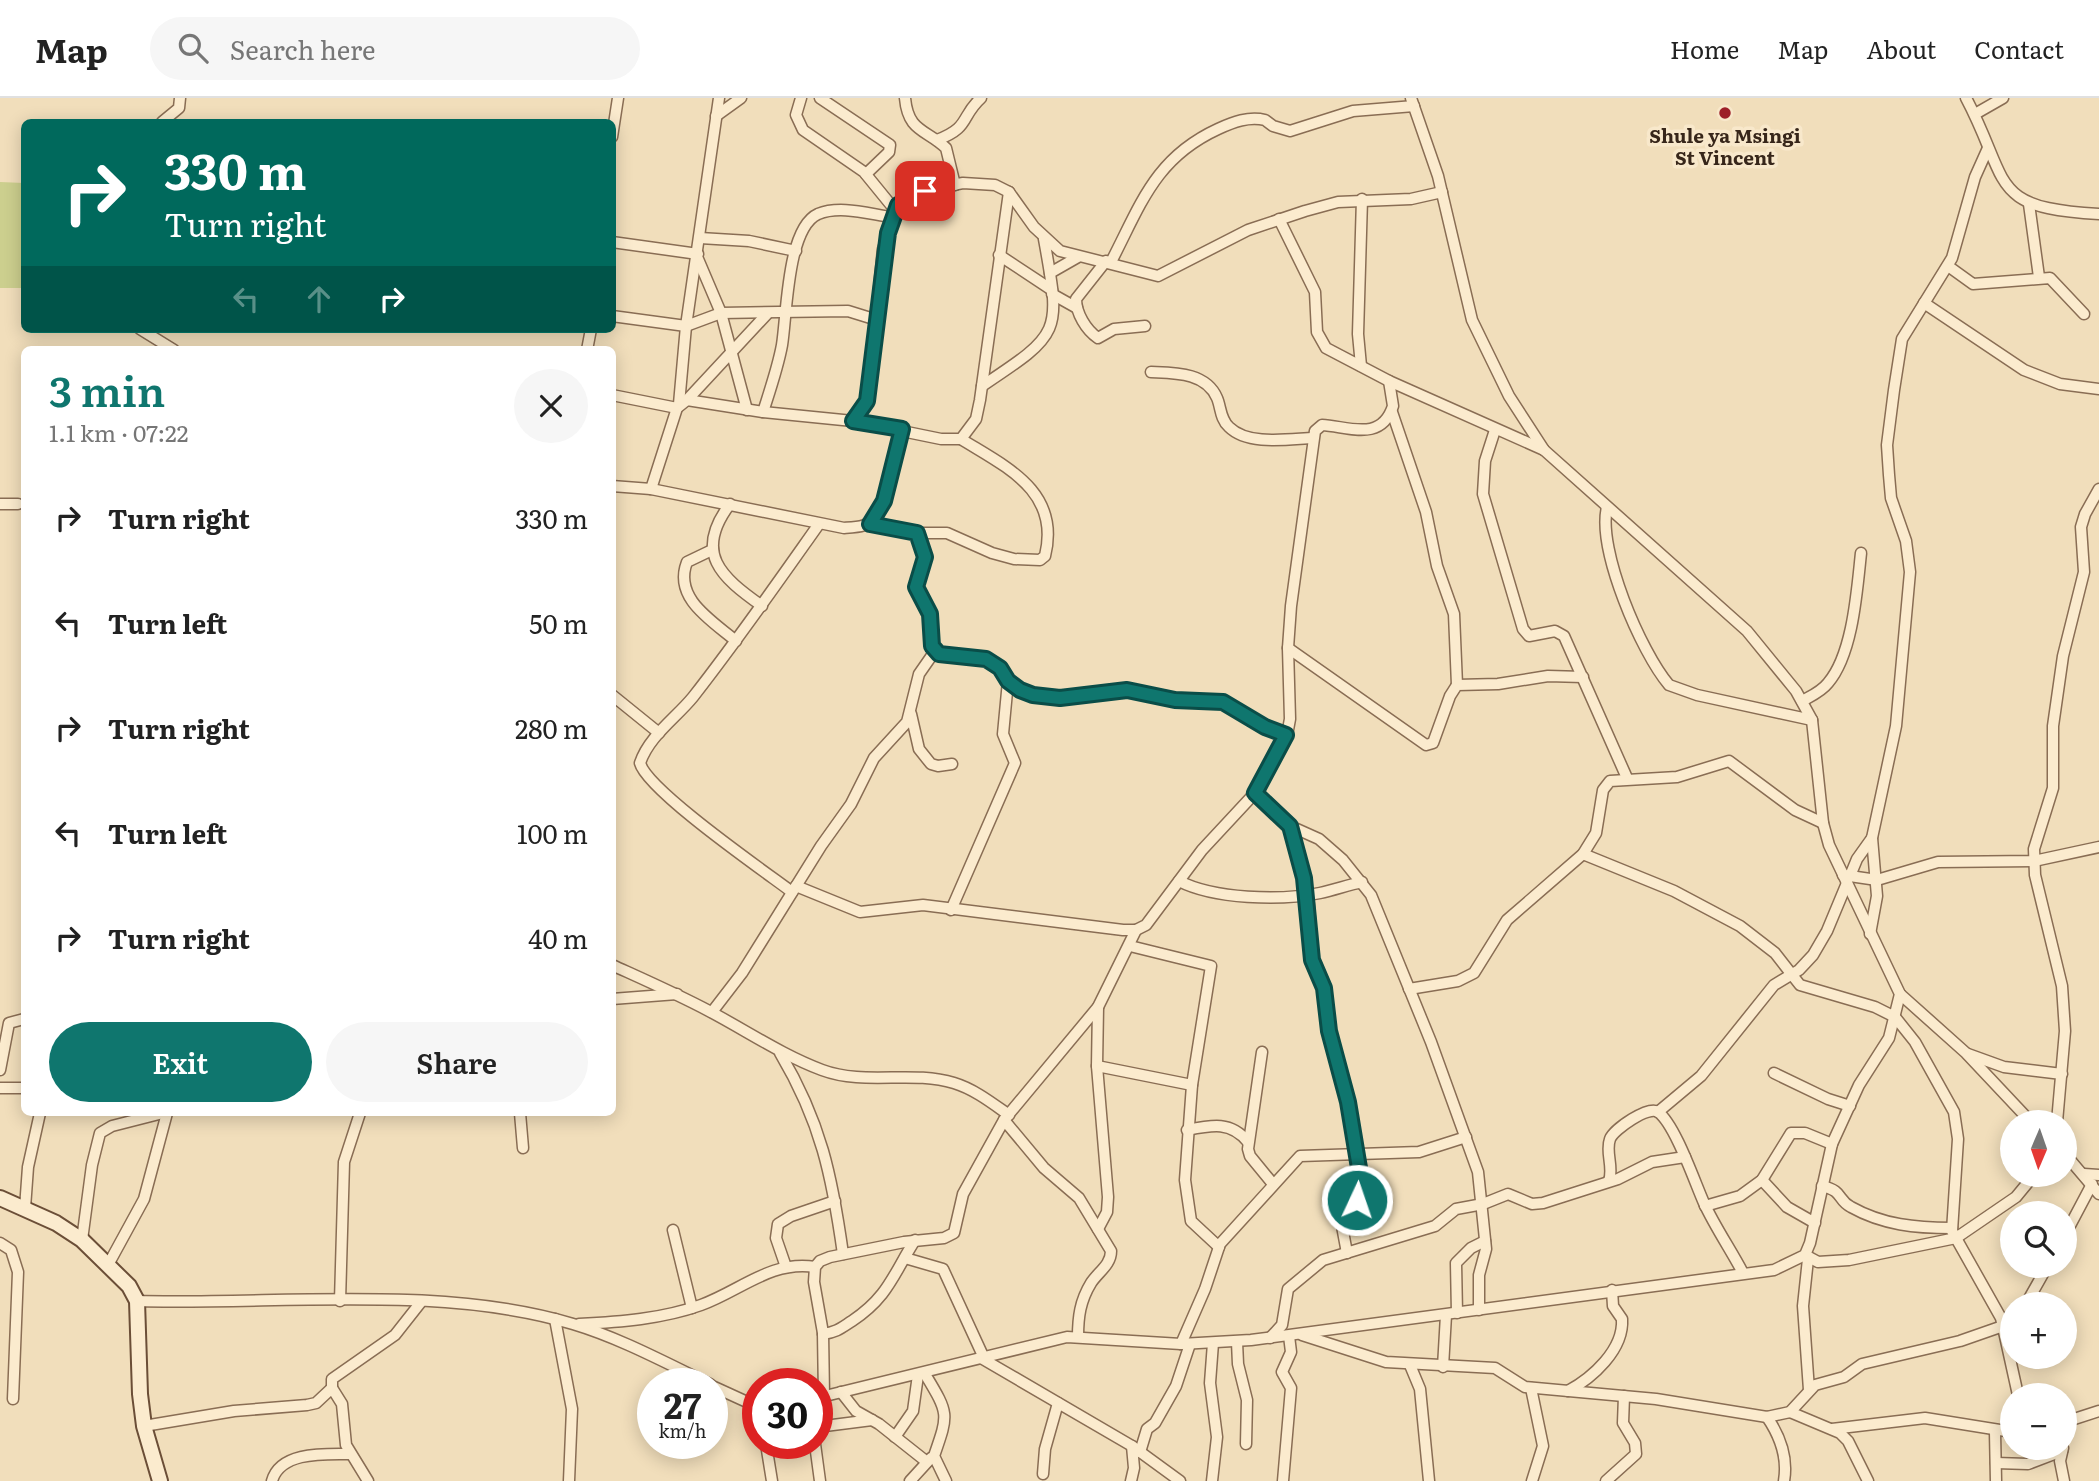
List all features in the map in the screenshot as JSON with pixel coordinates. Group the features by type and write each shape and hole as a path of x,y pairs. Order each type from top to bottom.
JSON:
{"street":[{"path":"165,119 178,108 180,98"},
{"path":"615,119 618,98"},
{"path":"651,489 681,404 686,326 719,98"},
{"path":"716,116 741,98"},
{"path":"801,98 796,115 803,130 845,156 866,174 894,214"},
{"path":"820,98 890,145 888,152 866,174"},
{"path":"905,98 909,118 916,128 937,140 948,153 955,185"},
{"path":"937,140 963,126 971,107 981,98"},
{"path":"1966,98 2009,190 2029,204 2071,213 2099,214"},
{"path":"1975,114 2003,98"},
{"path":"1077,308 1078,294 1109,262 1156,178 1177,152 1207,134 1245,119 1265,120 1273,126 1290,131 1353,111 1413,102 1442,192 1472,320 1509,396 1544,450 1747,631 1802,701 1812,720 1823,823 1870,934 1900,994 1966,1053 2020,1110"},
{"path":"1870,934 1877,880 1872,838 1895,738 1910,572 1906,541 1891,498 1888,445 1890,418 1902,340 1948,266 1988,148"},
{"path":"853,421 867,401 883,249 894,214 903,201 916,194 955,185 995,185 1009,192 1044,237 1060,251 1161,276 1248,230 1338,201 1411,199 1442,192"},
{"path":"961,439 975,419 982,386 1009,192"},
{"path":"1361,366 1358,334 1362,199"},
{"path":"2029,204 2039,277"},
{"path":"764,412 782,347 796,251 806,223 816,215 845,210 894,214"},
{"path":"1279,219 1315,292 1319,340 1326,348 1389,381 1544,450"},
{"path":"982,386 1045,340 1052,327 1052,292 1044,237"},
{"path":"700,238 749,241 796,251"},
{"path":"616,243 698,257"},
{"path":"999,255 1077,308 1097,338 1114,330 1144,326"},
{"path":"698,257 721,313 747,410"},
{"path":"1050,273 1078,257"},
{"path":"1948,266 1973,284 2039,277 2058,283 2084,314"},
{"path":"1924,303 2024,370 2060,384 2099,389"},
{"path":"616,317 686,326 721,313 848,311 877,320"},
{"path":"681,404 731,355 767,314"},
{"path":"146,333 167,346"},
{"path":"1150,372 1179,373 1199,378 1217,397 1222,418 1229,428 1243,434 1257,438 1313,438"},
{"path":"1287,648 1426,745 1433,743 1450,695 1457,685 1454,614 1437,566 1426,512 1392,412 1394,401 1389,381"},
{"path":"616,396 853,421 941,439 961,439 1001,464 1037,493 1045,520 1045,556 1040,560 1014,559 947,533 917,533 870,524 844,528 651,489 616,486"},
{"path":"822,1368 823,1334 814,1282 816,1267 820,1261 915,1240 944,1238 954,1233 963,1194 1007,1117 1098,1007 1136,930 1153,919 1179,881 1255,793 1286,735 1291,702 1287,648 1296,558 1306,508 1313,438 1322,425 1359,432 1382,422 1392,412"},
{"path":"870,524 884,501 902,429"},
{"path":"1495,430 1485,461 1483,494 1523,629 1529,636 1560,631 1627,778"},
{"path":"2058,1110 2065,1031 2062,986 2034,861 2036,837 2053,788 2053,726 2063,656 2084,572 2081,527 2099,489"},
{"path":"0,504 18,504"},
{"path":"730,504 717,524 712,550 716,565 727,580 762,606"},
{"path":"1607,507 1604,532 1623,598 1669,685 1697,695 1812,720"},
{"path":"819,524 736,640 690,700 659,733 642,757 642,770 705,829 794,889 860,912 910,905 1136,930"},
{"path":"917,533 925,557 916,587 930,614 934,650 919,674 911,714 923,756 938,766 952,764"},
{"path":"712,550 697,554 687,562 682,578 684,588 703,614 736,640"},
{"path":"1802,701 1826,687 1838,667 1856,597 1861,553"},
{"path":"934,650 947,655 986,659 1000,668 1008,681 1020,690 1048,698 1074,698 1127,690 1175,700 1223,702 1265,727 1286,735"},
{"path":"1457,685 1498,684 1548,676 1583,677"},
{"path":"951,910 1015,763 1003,734 1008,681"},
{"path":"616,698 659,733"},
{"path":"712,1012 742,973 851,804 874,758 911,714"},
{"path":"1409,989 1458,981 1474,974 1507,920 1583,854 1599,825 1603,790 1610,781 1677,777 1730,761 1794,810 1823,823"},
{"path":"1255,793 1290,826 1319,839 1350,869 1371,895 1478,1172 1485,1241 1478,1286 1479,1310"},
{"path":"1290,826 1308,895 1312,960 1326,994 1329,1031 1343,1080 1357,1154 1360,1198 1339,1210 1347,1253"},
{"path":"1658,1112 1700,1076 1774,985 1791,976 1820,944 1847,878 1872,838"},
{"path":"1847,878 1877,880 1938,862 2034,861 2099,847"},
{"path":"1583,854 1674,891 1740,926 1775,953 1791,976 1811,990 1859,1001 1895,1017 1928,1062 1954,1112 1958,1139 1954,1233 2000,1318"},
{"path":"1343,886 1350,869"},
{"path":"1179,881 1211,893 1308,895 1362,882"},
{"path":"1130,946 1211,967 1192,1085 1185,1180 1188,1215 1194,1227 1219,1247"},
{"path":"616,967 712,1012 780,1052 841,1076 953,1083 972,1090 1007,1117 1044,1168 1079,1198 1111,1254 1084,1296 1079,1314 1078,1338"},
{"path":"616,999 677,994"},
{"path":"1809,1390 1803,1306 1806,1257 1822,1186 1832,1144 1859,1085 1889,1038 1900,994"},
{"path":"1098,1007 1097,1066 1108,1197 1107,1212 1098,1229"},
{"path":"0,1070 9,1023 21,1020"},
{"path":"780,1052 803,1092 819,1132 835,1201 843,1254"},
{"path":"1262,1052 1248,1142 1250,1156 1273,1184"},
{"path":"1966,1053 2004,1067 2062,1074"},
{"path":"1097,1066 1192,1085"},
{"path":"1774,1073 1828,1100 1850,1106"},
{"path":"0,1088 21,1088"},
{"path":"1609,1181 1609,1146 1612,1135 1644,1113 1652,1110 1658,1112 1685,1157 1705,1206 1743,1273"},
{"path":"25,1208 29,1167 39,1116"},
{"path":"82,1240 92,1165 100,1133 112,1126 153,1116"},
{"path":"108,1265 144,1199 164,1116"},
{"path":"340,1301 344,1162 359,1116"},
{"path":"520,1116 523,1148"},
{"path":"1187,1130 1223,1125 1241,1134 1248,1142"},
{"path":"1705,1206 1740,1196 1762,1180 1791,1133 1805,1133 1832,1144"},
{"path":"1131,1481 1136,1449 1147,1429 1155,1423 1176,1386 1186,1344 1219,1247 1273,1184 1303,1154 1419,1153 1466,1138"},
{"path":"1270,1338 1282,1325 1288,1289 1318,1264 1435,1226 1462,1206 1483,1204 1508,1194 1532,1204 1543,1203 1609,1181 1652,1162 1685,1157"},
{"path":"2077,1167 2096,1180"},
{"path":"1762,1180 1787,1207 1815,1223"},
{"path":"2096,1180 2099,1194"},
{"path":"2077,1214 2096,1180"},
{"path":"1822,1186 1838,1191 1850,1207 1892,1224 1954,1233"},
{"path":"833,1394 921,1374 1039,1342 1078,1338 1186,1344 1237,1342 1774,1270 1806,1257 1818,1262 1849,1260 1954,1233 2016,1197 2024,1187"},
{"path":"0,1198 25,1208 82,1240 129,1286 137,1301 140,1394 144,1426 160,1481"},
{"path":"786,1267 776,1238 778,1224 791,1216 835,1201"},
{"path":"673,1230 692,1308"},
{"path":"823,1334 842,1330 870,1309 888,1290 915,1240"},
{"path":"1457,1313 1456,1264 1471,1248 1485,1241"},
{"path":"0,1243 11,1250 18,1272 13,1399"},
{"path":"905,1258 943,1269 982,1358 1136,1449 1180,1481"},
{"path":"575,1324 631,1321 692,1308 761,1275 786,1267 816,1267"},
{"path":"1567,1392 1592,1374 1619,1339 1622,1320 1611,1302 1612,1290"},
{"path":"137,1301 340,1301 490,1307 575,1324 673,1368"},
{"path":"144,1426 234,1411 316,1403 332,1388 336,1375 395,1335 421,1303"},
{"path":"1443,1367 1446,1315"},
{"path":"555,1319 572,1417 569,1481"},
{"path":"1790,1412 1809,1390 1844,1377 1872,1360 1960,1341 2000,1325"},
{"path":"1301,1335 1364,1357 1410,1365 1495,1368 1517,1384 1531,1388 1624,1396 1767,1417 1790,1412 1832,1429 1847,1441 1868,1481"},
{"path":"1283,1481 1291,1388 1282,1372 1291,1352 1289,1336"},
{"path":"1237,1342 1238,1364 1247,1400 1246,1444"},
{"path":"1212,1481 1217,1437 1210,1371 1213,1343"},
{"path":"1410,1365 1420,1389 1429,1481"},
{"path":"895,1437 913,1411 921,1374"},
{"path":"910,1481 930,1459 945,1428 944,1410 921,1374"},
{"path":"332,1388 340,1398 343,1436 350,1454 368,1481"},
{"path":"1531,1388 1543,1446 1532,1481"},
{"path":"841,1392 856,1411 930,1459 946,1481"},
{"path":"1606,1481 1636,1454 1635,1443 1623,1423 1624,1396"},
{"path":"1043,1474 1045,1449 1058,1403"},
{"path":"2077,1418 2099,1411"},
{"path":"1767,1417 1777,1431 1787,1463 1784,1481"},
{"path":"1832,1429 1925,1418 2000,1432"},
{"path":"833,1425 873,1420"},
{"path":"1994,1432 1996,1481"},
{"path":"272,1481 276,1470 300,1457 350,1454"},
{"path":"768,1459 772,1481"},
{"path":"817,1459 820,1481"},
{"path":"1996,1463 2028,1464 2037,1460"},
{"path":"2060,1460 2064,1481"}],"green space":[{"path":"0,182 21,183 21,288 0,288"}],"place":[{"name":"Shule ya Msingi St Vincent","path":"1725,113"}],"route":[{"path":"925,191 903,201 892,217 883,249 882,283 867,401 853,421 902,429 884,501 878,515 870,524 917,533 924,547 925,557 916,587 930,614 932,646 939,654 986,659 1000,668 1008,681 1033,695 1060,698 1127,690 1175,700 1223,702 1265,727 1286,735 1255,793 1273,813 1290,826 1304,878 1308,895 1312,960 1326,994 1329,1031 1348,1102 1361,1180 1362,1190 1357,1200"}]}
